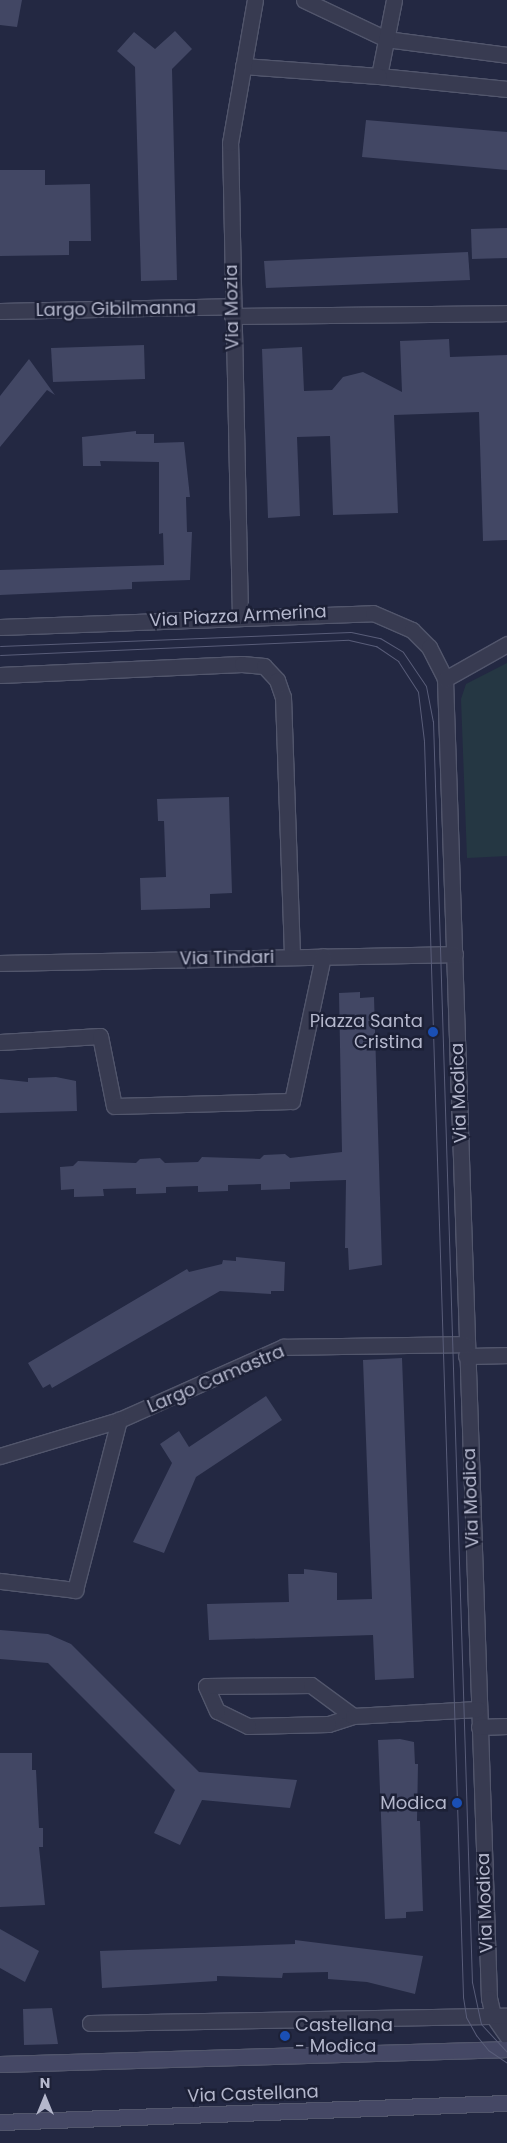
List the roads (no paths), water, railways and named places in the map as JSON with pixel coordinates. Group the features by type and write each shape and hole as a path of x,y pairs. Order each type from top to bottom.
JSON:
{"main road":[{"path":"0,2064 507,2049"},
{"name":"Via Castellana","path":"0,2122 507,2103"}],"street":[{"name":"Via Mozia","path":"240,616 232,312 230,143 255,0"},
{"path":"304,0 386,39 507,55"},
{"path":"379,76 394,0"},
{"path":"243,66 379,76 507,89"},
{"name":"Largo Gibilmanna","path":"0,311 507,313"},
{"name":"Via Piazza Armerina","path":"0,627 240,616 374,613 412,630 429,647 445,679"},
{"path":"455,954 445,679 507,644"},
{"path":"0,675 242,664 264,666 278,680 284,712 292,956"},
{"name":"Via Tindari","path":"0,963 455,954"},
{"name":"Via Modica","path":"455,954 478,1709 500,2016"},
{"path":"0,1042 100,1036 114,1106 292,1101 323,956"},
{"name":"Largo Camastra","path":"0,1456 119,1420 283,1347 466,1350 507,1355"},
{"path":"0,1582 75,1590 119,1420"},
{"path":"353,1716 311,1685 206,1686 218,1711 248,1726 328,1724 353,1716 478,1709"},
{"path":"479,1726 507,1726"},
{"path":"90,2023 500,2016 507,2036"},
{"path":"0,2072 19,2064"},
{"path":"0,2114 30,2121"}],"tram line":[{"path":"0,646 351,632 380,638 403,652 426,686 433,721 472,1982 481,2024 507,2052"},
{"path":"0,655 349,640 376,646 398,661 418,692 424,741 463,1997 466,2017 476,2035 488,2050 507,2063"}],"place":[{"name":"Piazza Santa Cristina","path":"433,1032"},
{"name":"Modica","path":"457,1803"},
{"name":"Castellana - Modica","path":"285,2036"}]}
